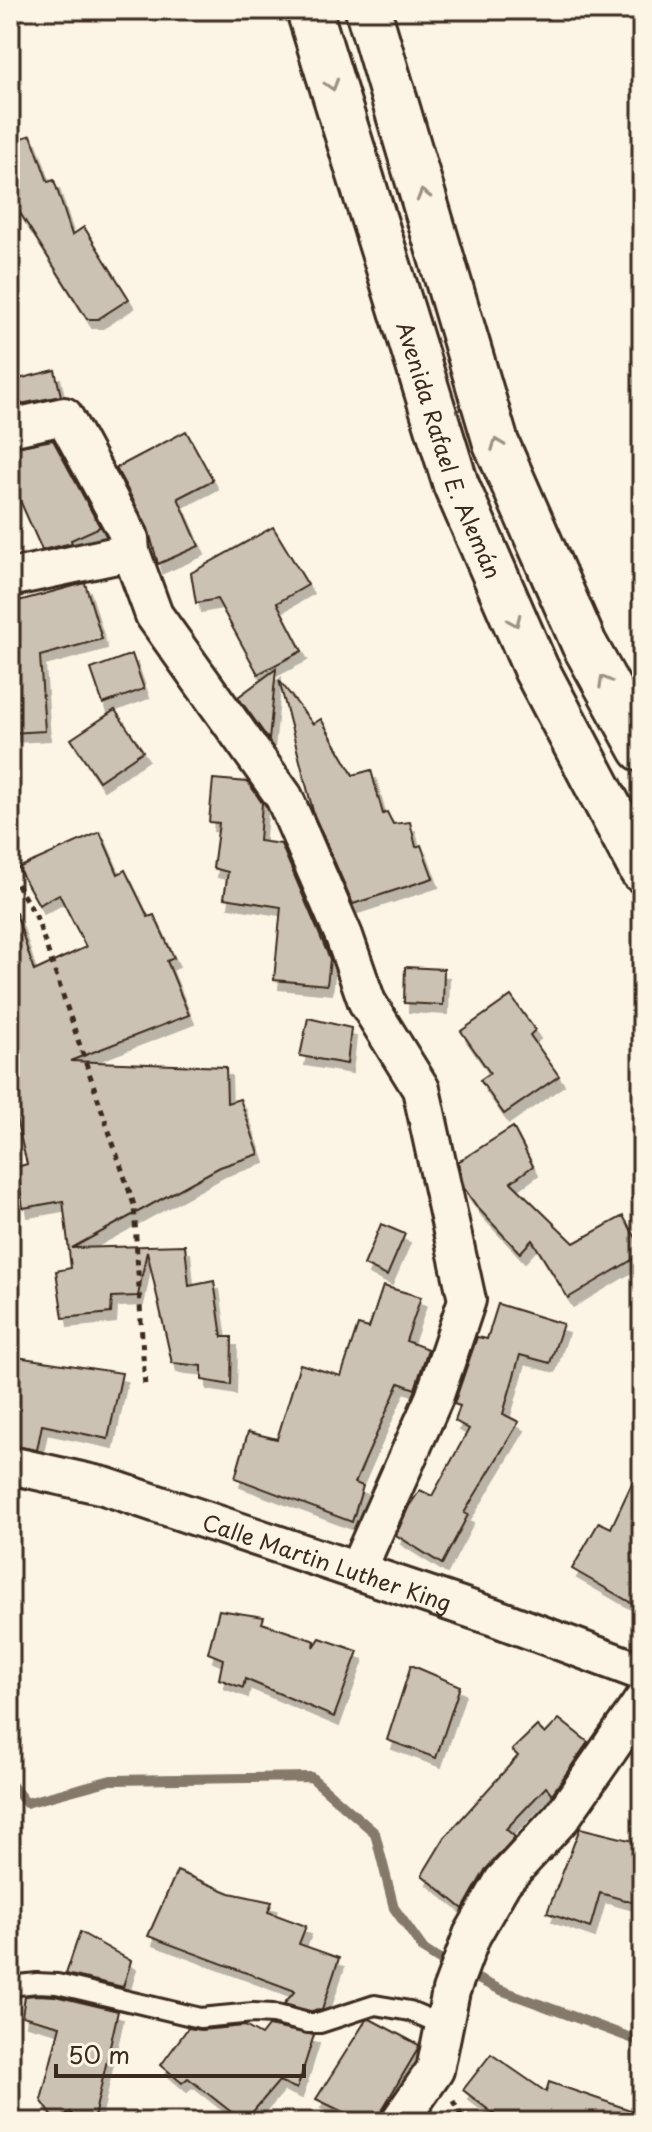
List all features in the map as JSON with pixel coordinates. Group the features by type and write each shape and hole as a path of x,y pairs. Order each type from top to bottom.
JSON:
{"main road":[{"name":"Avenida Rafael E. Alemán","path":"309,10 456,485 536,669 642,870"},
{"name":"Avenida Rafael E. Alemán","path":"368,10 496,443 584,644 642,749"}],"street":[{"path":"10,428 64,416 130,538 131,552 154,615 284,797 344,936 367,1002 421,1089 467,1300 434,1398 357,1571"},
{"path":"10,578 131,552"},
{"name":"Calle Martin Luther King","path":"10,1465 104,1486 642,1672"},
{"path":"399,2122 435,2070 447,2008 472,1935 503,1881 562,1817 642,1702"}],"lane":[{"path":"10,1986 57,1984 200,2018 253,2013 320,2023 375,2005 410,2011 447,2008"}],"path":[{"path":"10,874 36,916 134,1205 145,1388"}],"building":[{"path":"31,135 48,182 54,180 72,235 84,227 129,299 98,319 87,319 10,197 10,142"},
{"path":"55,370 61,396 10,406 10,381"},
{"path":"186,431 213,480 178,498 199,546 158,564 148,528 116,468"},
{"path":"53,440 100,527 71,540 72,543 42,550 10,478 10,448"},
{"path":"273,527 308,585 277,603 302,651 258,674 217,599 196,603 191,573"},
{"path":"85,583 102,639 40,656 45,731 10,733 10,632 19,631 11,603"},
{"path":"132,654 144,689 103,704 91,669"},
{"path":"276,669 269,740 238,697"},
{"path":"279,680 313,724 321,719 353,775 371,770 383,814 387,812 393,824 410,822 416,847 421,845 433,878 353,904 314,815"},
{"path":"115,710 143,751 99,781 71,739"},
{"path":"213,779 248,782 262,803 259,841 281,844 330,959 327,985 274,980 281,907 224,898 228,872 213,868 219,823 209,822"},
{"path":"100,832 118,874 125,870 148,917 154,915 174,958 167,961 189,1015 70,1061 226,1067 227,1103 240,1099 259,1154 220,1167 72,1248 185,1245 189,1286 214,1281 222,1337 232,1337 231,1385 202,1380 202,1366 172,1363 147,1251 138,1296 112,1297 111,1313 63,1318 56,1271 71,1268 63,1201 23,1208 17,1167 27,1164 10,1094 10,914 16,913 34,971 86,947 59,894 39,905 18,868"},
{"path":"405,967 444,969 443,1005 404,1003"},
{"path":"511,996 535,1030 530,1035 559,1076 504,1114 480,1080 490,1073 461,1031"},
{"path":"308,1018 351,1028 347,1064 300,1056"},
{"path":"513,1127 533,1166 511,1182 574,1243 623,1216 642,1248 642,1254 568,1298 532,1240 520,1253 478,1208 464,1188 458,1162"},
{"path":"381,1224 405,1234 387,1276 364,1265"},
{"path":"383,1286 421,1297 406,1341 428,1349 415,1389 399,1383 355,1483 363,1486 352,1522 235,1478 248,1432 277,1439 300,1364 341,1376 358,1325 369,1328"},
{"path":"498,1304 563,1324 550,1363 520,1355 503,1414 519,1422 464,1513 468,1515 442,1564 396,1535 420,1490 432,1496 469,1429 455,1421 460,1406 454,1404 477,1337 487,1339"},
{"path":"10,1356 122,1373 108,1439 42,1425 37,1450 10,1445"},
{"path":"642,1462 642,1609 572,1569 599,1522 611,1528"},
{"path":"219,1610 264,1617 262,1623 315,1641 314,1647 320,1638 358,1651 334,1717 245,1679 243,1688 219,1679 223,1659 208,1653"},
{"path":"411,1665 460,1686 436,1758 387,1740"},
{"path":"559,1719 588,1742 552,1794 546,1787 506,1829 515,1837 485,1870 463,1909 422,1875 445,1837 518,1756 512,1750 537,1726 545,1734"},
{"path":"580,1828 642,1843 642,1905 600,1893 590,1928 547,1913"},
{"path":"177,1871 230,1893 272,1902 268,1912 306,1926 299,1944 339,1958 322,2010 310,2011 284,2004 295,1991 148,1936"},
{"path":"80,1932 131,1961 123,1987 66,1974"},
{"path":"25,1996 55,1996 118,2011 93,2122 78,2122 70,2112 56,2121 41,2100 60,2026 22,2016"},
{"path":"370,2019 419,2045 378,2122 348,2122 350,2115 316,2099 366,2020"},
{"path":"245,2026 261,2035 268,2026 314,2035 297,2089 279,2081 244,2122 188,2078 182,2083 161,2065 188,2028 201,2030"},
{"path":"491,2054 546,2092 549,2082 642,2114 642,2122 504,2122 463,2090"}],"waterway":[{"path":"10,1783 26,1803 111,1780 311,1777 375,1833 394,1908 424,1950 501,1990 642,2042"}]}
